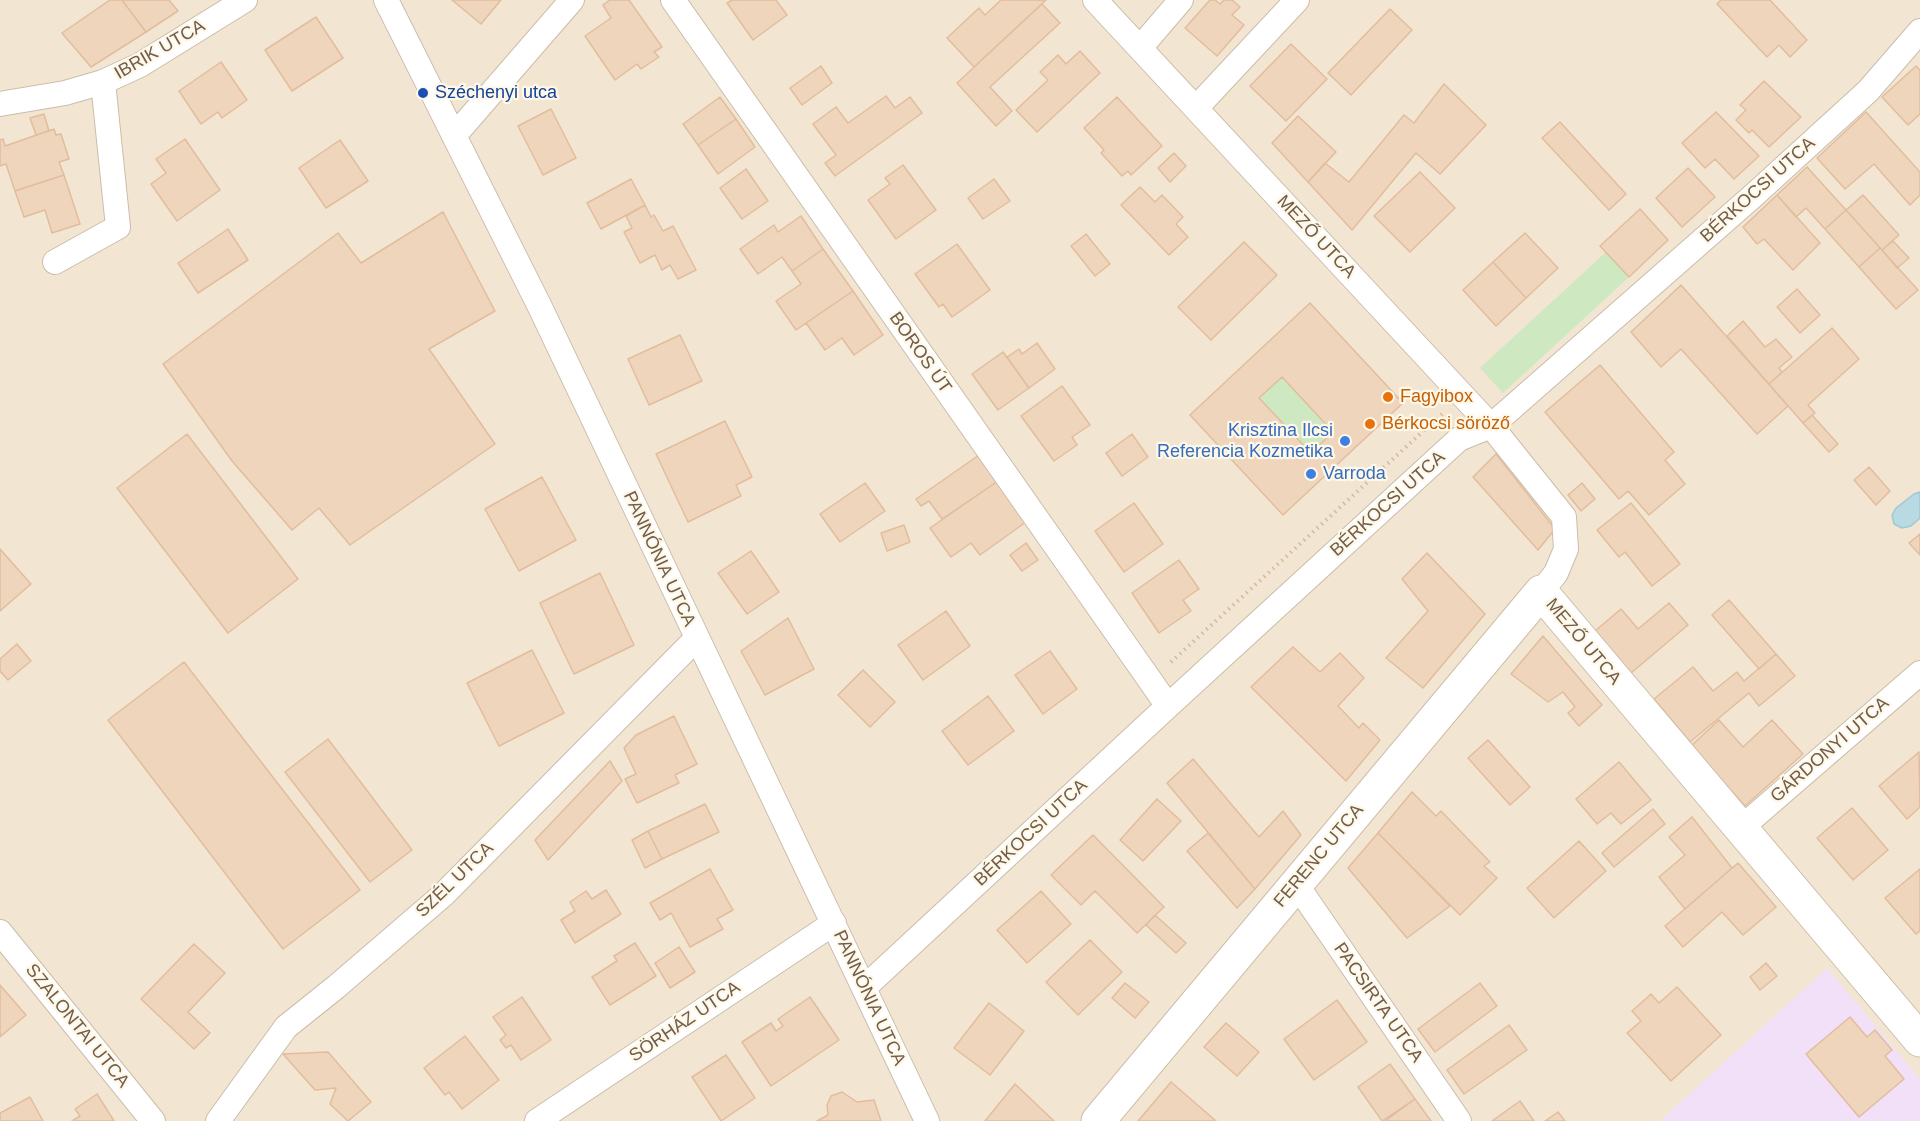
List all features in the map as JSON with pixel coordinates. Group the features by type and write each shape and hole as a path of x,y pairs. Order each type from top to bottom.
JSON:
{"street":[{"name":"IBRIK UTCA","path":"0,104 65,93 103,82 140,65 245,0"},
{"name":"PANNÓNIA UTCA","path":"386,0 540,307 927,1121"},
{"path":"454,136 572,0"},
{"name":"BOROS ÚT","path":"673,0 1168,706"},
{"name":"MEZŐ UTCA","path":"1095,0 1491,426 1564,517 1566,549 1556,573 1541,592 1920,1040"},
{"path":"1140,48 1181,0"},
{"path":"1196,108 1297,0"},
{"name":"BÉRKOCSI UTCA","path":"864,988 1459,439 1491,426 1754,195 1859,99 1920,31"},
{"path":"55,262 118,227 103,82"},
{"name":"FERENC UTCA","path":"1098,1121 1541,592"},
{"name":"SZÉL UTCA","path":"218,1121 286,1027 443,895 696,639"},
{"name":"GÁRDONYI UTCA","path":"1741,828 1920,673"},
{"name":"PACSIRTA UTCA","path":"1296,884 1459,1121"},
{"name":"SÖRHÁZ UTCA","path":"537,1121 834,923"},
{"name":"SZALONTAI UTCA","path":"0,932 153,1121"}],"shaded area":[{"path":"0,0 1920,0 1920,1121 0,1121"},
{"path":"1827,968 1920,1079 1920,1118 1916,1121 1660,1121"}],"green space":[{"path":"1606,252 1629,277 1503,393 1480,368"},
{"path":"1282,377 1333,432 1311,453 1259,398"}],"water":[{"path":"1920,492 1920,518 1911,526 1902,528 1894,524 1892,515 1896,508"}],"building":[{"path":"110,0 122,0 146,32 91,67 62,33"},
{"path":"122,0 169,0 178,11 146,32"},
{"path":"452,0 501,0 481,24"},
{"path":"610,0 629,0 662,47 654,52 659,57 641,69 637,64 615,80 585,36 611,18 603,5"},
{"path":"732,0 776,0 787,15 753,40 727,3"},
{"path":"1001,0 1046,0 974,67 947,38 979,8 985,15"},
{"path":"1210,0 1215,0 1220,4 1224,0 1232,0 1240,7 1232,15 1244,25 1217,56 1185,28"},
{"path":"1721,0 1770,0 1807,40 1790,57 1779,45 1767,57 1717,4"},
{"path":"1042,4 1060,23 990,87 1012,111 996,126 957,83"},
{"path":"1390,9 1412,30 1351,95 1328,73"},
{"path":"316,17 343,58 292,91 265,50"},
{"path":"1291,44 1327,79 1286,121 1250,86"},
{"path":"1080,51 1100,73 1037,132 1016,110 1048,80 1040,72 1058,55 1066,64"},
{"path":"221,62 247,100 222,118 218,112 201,124 179,91"},
{"path":"821,66 832,83 802,105 790,88"},
{"path":"1916,66 1920,70 1920,114 1908,125 1882,97"},
{"path":"1764,81 1801,117 1769,147 1752,130 1749,133 1736,120 1746,110 1740,105"},
{"path":"1444,84 1486,125 1440,174 1416,153 1352,230 1308,182 1325,163 1349,182 1404,115 1414,123"},
{"path":"886,96 895,108 910,97 922,113 835,176 825,163 836,155 813,124 836,107 848,123"},
{"path":"720,97 736,119 698,145 683,124"},
{"path":"1117,97 1162,146 1131,175 1128,171 1122,176 1101,153 1104,150 1084,128"},
{"path":"551,109 576,158 543,175 518,126"},
{"path":"1716,112 1759,156 1734,179 1715,159 1705,168 1682,143"},
{"path":"1866,112 1920,172 1920,195 1910,205 1874,164 1845,189 1817,158"},
{"path":"44,114 49,131 36,135 30,118"},
{"path":"1298,116 1336,152 1308,182 1272,143"},
{"path":"736,119 755,147 718,174 698,145"},
{"path":"1560,122 1626,194 1609,210 1542,138"},
{"path":"54,129 56,135 61,134 69,159 59,162 64,175 15,191 6,164 0,166 0,140 3,139 5,146"},
{"path":"185,139 220,190 177,221 151,184 166,173 156,159"},
{"path":"340,140 368,181 326,208 299,168"},
{"path":"1174,153 1186,166 1170,182 1158,168"},
{"path":"903,165 936,210 896,239 868,200 890,184 885,178"},
{"path":"1807,167 1846,210 1825,229 1806,208 1796,217 1777,195"},
{"path":"1688,168 1715,197 1682,227 1656,198"},
{"path":"746,169 768,201 742,219 720,188"},
{"path":"1420,172 1455,208 1410,252 1374,216"},
{"path":"64,175 80,224 52,233 45,210 24,217 15,191"},
{"path":"631,179 645,205 601,229 587,203"},
{"path":"994,179 1010,201 983,219 968,198"},
{"path":"1140,187 1155,202 1162,195 1183,217 1176,224 1188,237 1169,255 1121,205"},
{"path":"1777,195 1820,243 1793,270 1764,239 1757,244 1743,227"},
{"path":"1863,195 1899,235 1882,250 1846,210"},
{"path":"645,205 651,217 654,215 663,231 673,226 696,270 678,279 670,265 662,270 655,255 640,263 624,232 632,228 626,216"},
{"path":"1640,209 1668,240 1629,277 1600,246"},
{"path":"1846,210 1880,248 1859,267 1825,229"},
{"path":"443,212 495,311 429,349 495,444 350,545 319,508 292,530 232,461 163,364 338,233 361,263"},
{"path":"801,216 823,249 792,271 782,257 758,274 740,249 774,225 778,232"},
{"path":"228,229 248,260 198,293 178,263"},
{"path":"1525,233 1558,268 1526,298 1493,262"},
{"path":"1086,234 1110,264 1095,276 1071,246"},
{"path":"1893,241 1909,258 1897,268 1882,250"},
{"path":"1244,242 1277,275 1211,340 1178,307"},
{"path":"957,244 990,290 952,317 943,304 939,307 915,274"},
{"path":"1880,248 1918,290 1896,309 1859,267"},
{"path":"823,249 853,291 796,330 776,301 801,284 792,271"},
{"path":"1493,262 1526,298 1496,326 1463,290"},
{"path":"1681,285 1788,406 1757,434 1681,349 1661,367 1631,332"},
{"path":"1797,289 1820,315 1800,333 1777,307"},
{"path":"853,291 883,335 854,355 842,338 825,350 806,323"},
{"path":"1310,303 1403,403 1283,515 1190,415","holes":["1282,377 1333,432 1311,453 1259,398"]},
{"path":"1743,321 1765,347 1776,339 1792,357 1779,368 1782,372 1769,384 1727,336"},
{"path":"1832,328 1859,359 1808,405 1815,413 1803,423 1769,384"},
{"path":"680,335 702,381 649,405 628,359"},
{"path":"1037,343 1055,369 1029,388 1007,357 1019,349 1022,354"},
{"path":"1003,352 1029,388 998,410 972,374"},
{"path":"1600,365 1674,452 1665,460 1685,484 1649,515 1628,491 1619,499 1545,412"},
{"path":"1062,386 1090,425 1072,437 1077,445 1054,461 1021,416"},
{"path":"1812,415 1838,444 1829,452 1803,423"},
{"path":"725,421 752,477 736,485 741,496 688,522 656,454"},
{"path":"187,434 298,579 228,633 117,488"},
{"path":"1132,434 1148,457 1122,476 1106,453"},
{"path":"1496,454 1555,529 1538,550 1473,477"},
{"path":"979,455 998,481 942,519 929,501 921,506 916,499"},
{"path":"1869,467 1890,491 1876,505 1854,480"},
{"path":"542,477 576,540 519,571 485,509"},
{"path":"998,481 1026,522 980,555 971,543 951,557 930,528"},
{"path":"865,483 885,511 840,542 820,514"},
{"path":"1582,483 1595,499 1581,511 1568,495"},
{"path":"1134,503 1163,544 1124,572 1095,531"},
{"path":"1631,503 1680,564 1652,586 1625,552 1619,557 1597,530"},
{"path":"904,525 910,542 887,551 881,533"},
{"path":"1920,534 1920,555 1909,543"},
{"path":"1026,543 1038,560 1022,571 1010,555"},
{"path":"0,549 31,584 0,611"},
{"path":"751,551 779,592 747,614 718,573"},
{"path":"1427,553 1485,614 1423,688 1386,658 1428,611 1402,579"},
{"path":"1179,560 1199,589 1183,600 1191,611 1159,633 1132,593"},
{"path":"600,573 634,645 574,674 540,603"},
{"path":"1729,600 1776,654 1759,669 1712,615"},
{"path":"1669,603 1688,625 1631,673 1595,631 1621,609 1638,629"},
{"path":"946,611 970,646 923,680 898,645"},
{"path":"788,618 814,669 765,695 741,651"},
{"path":"1543,636 1602,705 1579,726 1568,713 1575,707 1563,692 1548,702 1511,674"},
{"path":"17,644 31,661 8,680 0,671 0,659"},
{"path":"1293,647 1320,672 1340,653 1364,678 1338,706 1359,728 1363,723 1380,740 1346,781 1251,687"},
{"path":"532,650 564,713 499,746 467,683"},
{"path":"1050,651 1077,689 1043,714 1015,675"},
{"path":"1776,654 1795,676 1759,706 1749,693 1690,742 1654,699 1693,667 1713,691 1737,672 1744,681"},
{"path":"184,662 360,890 283,949 108,720"},
{"path":"863,670 895,702 870,727 838,695"},
{"path":"988,696 1014,731 968,765 942,731"},
{"path":"674,716 697,764 675,775 679,783 637,803 625,779 636,774 624,748 636,735"},
{"path":"1719,720 1743,747 1772,720 1803,754 1745,806 1691,746"},
{"path":"328,739 412,850 370,882 285,772"},
{"path":"1488,740 1530,787 1510,805 1468,758"},
{"path":"1919,752 1920,807 1907,819 1879,786"},
{"path":"1193,759 1259,837 1283,811 1301,835 1255,889 1167,783"},
{"path":"610,761 622,781 548,860 535,840"},
{"path":"1619,762 1651,800 1621,824 1611,813 1597,824 1576,799"},
{"path":"1412,792 1436,816 1441,811 1490,862 1484,866 1497,878 1460,915 1378,833"},
{"path":"1157,799 1181,821 1143,861 1120,840"},
{"path":"705,804 719,832 662,859 648,831"},
{"path":"1852,808 1888,850 1853,880 1817,838"},
{"path":"1653,809 1665,824 1614,867 1602,853"},
{"path":"1692,817 1732,868 1685,909 1659,877 1685,855 1669,837"},
{"path":"648,831 662,859 645,868 632,840"},
{"path":"1208,833 1255,889 1237,908 1187,851"},
{"path":"1378,833 1450,906 1407,938 1348,868"},
{"path":"1093,835 1164,907 1137,933 1095,891 1081,905 1051,875"},
{"path":"1579,841 1606,871 1554,918 1527,888"},
{"path":"1738,863 1776,907 1743,935 1722,912 1683,947 1665,926"},
{"path":"710,869 733,910 717,919 723,929 690,947 671,913 660,920 650,903"},
{"path":"1920,869 1920,931 1916,934 1885,898"},
{"path":"606,890 621,914 575,943 561,920 575,911 570,902 586,891 592,899"},
{"path":"1041,891 1071,924 1027,963 997,930"},
{"path":"1155,915 1186,943 1176,953 1146,925"},
{"path":"1090,940 1122,972 1078,1015 1046,982"},
{"path":"635,943 656,976 610,1005 592,977 617,961 614,956"},
{"path":"194,944 225,973 188,1012 210,1033 194,1049 141,999"},
{"path":"679,947 695,972 670,988 655,963"},
{"path":"1766,963 1777,976 1760,990 1750,977"},
{"path":"1125,983 1149,1002 1135,1018 1112,998"},
{"path":"1480,983 1497,1006 1435,1052 1418,1029"},
{"path":"0,985 26,1015 0,1037"},
{"path":"1677,987 1721,1035 1671,1081 1627,1033 1641,1021 1632,1011 1651,994 1659,1003"},
{"path":"522,997 551,1040 521,1060 511,1045 506,1048 500,1040 506,1035 493,1017"},
{"path":"810,997 839,1040 771,1086 742,1042 771,1023 776,1031 783,1026 778,1019"},
{"path":"1337,1000 1367,1042 1314,1080 1284,1039"},
{"path":"989,1003 1024,1031 990,1075 954,1048"},
{"path":"1850,1017 1867,1037 1875,1030 1892,1050 1885,1056 1904,1079 1859,1117 1806,1054"},
{"path":"1226,1023 1259,1052 1237,1076 1204,1047"},
{"path":"1509,1025 1527,1050 1464,1094 1447,1070"},
{"path":"465,1036 499,1080 462,1109 449,1092 445,1095 424,1068"},
{"path":"328,1052 371,1102 348,1121 330,1104 336,1088 315,1090 283,1054"},
{"path":"726,1055 755,1098 721,1121 692,1077"},
{"path":"1390,1064 1415,1099 1382,1121 1358,1087"},
{"path":"1171,1082 1216,1121 1138,1121"},
{"path":"1015,1084 1054,1121 985,1121"},
{"path":"842,1092 857,1102 874,1100 881,1121 817,1121 828,1115 827,1105 831,1096"},
{"path":"97,1094 114,1121 72,1121 80,1116 75,1109"},
{"path":"30,1097 43,1121 0,1121 0,1113"},
{"path":"1415,1099 1431,1121 1385,1121"},
{"path":"1520,1101 1534,1121 1492,1121"},
{"path":"1558,1112 1565,1121 1545,1121"}],"place":[{"name":"Széchenyi utca","path":"423,93"},
{"name":"Fagyibox","path":"1388,397"},
{"name":"Bérkocsi söröző","path":"1370,424"},
{"name":"Krisztina Ilcsi Referencia Kozmetika","path":"1345,441"},
{"name":"Varroda","path":"1311,474"}]}
